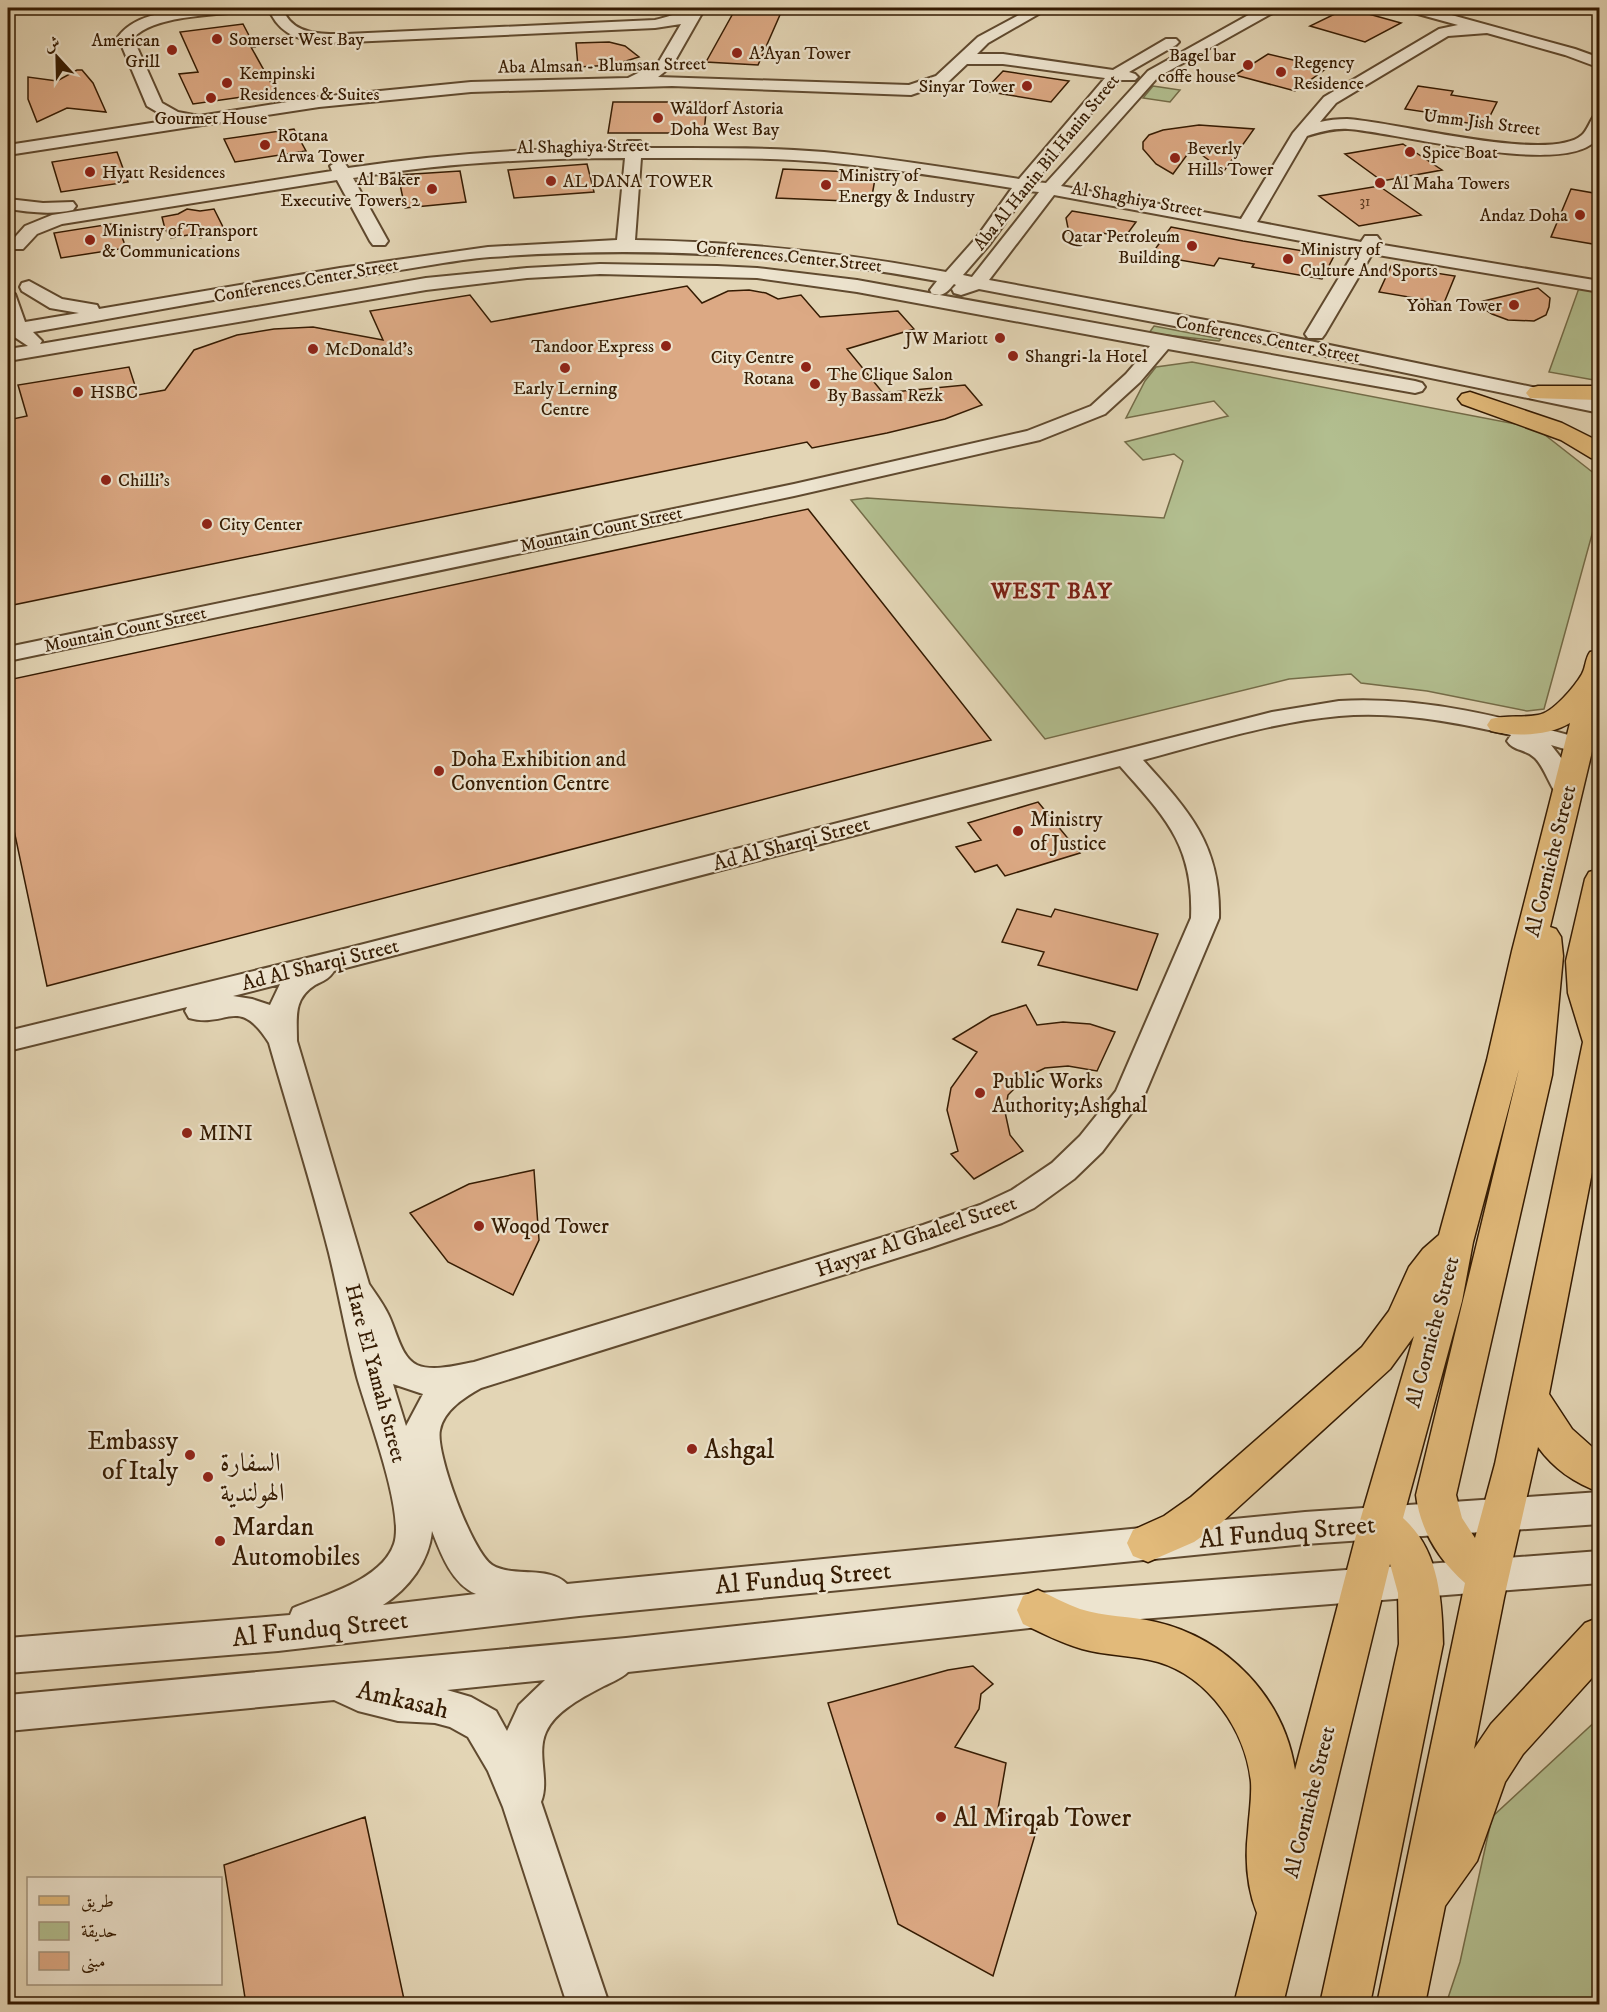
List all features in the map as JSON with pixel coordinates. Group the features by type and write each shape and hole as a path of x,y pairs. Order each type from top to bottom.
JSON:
{"main road":[{"path":"1538,393 1599,393"},
{"path":"1470,399 1509,416 1565,432 1599,453"},
{"path":"1502,725 1539,724 1561,718 1572,707 1598,665"},
{"name":"Al Corniche Street","path":"1258,2004 1380,1524 1443,1301 1455,1242 1504,1060 1566,789 1589,748 1598,665"},
{"path":"1401,2004 1475,1636 1501,1516 1515,1464 1599,1042 1584,993 1582,962 1599,879"},
{"path":"1489,1577 1478,1569 1462,1551 1441,1519 1436,1495 1535,1075 1547,956 1545,935 1538,915"},
{"path":"1149,1543 1179,1529 1206,1510 1376,1358 1390,1342 1405,1318 1422,1278 1436,1259 1455,1242"},
{"path":"1529,1394 1559,1445 1586,1469 1599,1475"},
{"path":"1345,2004 1420,1644 1419,1582 1401,1541 1380,1524"},
{"path":"1038,1610 1084,1630 1131,1636 1167,1645 1205,1664 1232,1688 1247,1706 1261,1730 1270,1760 1274,1785 1270,1853 1279,1919"},
{"path":"1425,1892 1461,1845 1485,1773 1493,1759 1507,1739 1599,1637"}],"street":[{"path":"155,106 126,42 126,33 139,25 158,19 236,8"},
{"path":"281,8 278,14 281,23 292,30 317,37 346,39 655,24 678,20 698,9"},
{"name":"Aba Almsan - Blumsan Street","path":"8,148 319,102 482,87 616,82 751,83 897,91 920,88 942,79 981,41 1042,8"},
{"name":"Aba Al Hanin Bil Hanin Street","path":"941,288 983,241 1012,201 1073,162 1150,77 1271,8"},
{"path":"1394,8 1438,20 1444,26 1444,32"},
{"path":"1412,8 1569,52 1599,64"},
{"path":"616,82 652,74 664,66 698,9"},
{"path":"1249,223 1301,133 1330,100 1444,32 1487,29"},
{"name":"Aba Al Hanin Bil Hanin Street","path":"976,284 1038,206 1043,160 1103,88 1119,73 1186,34"},
{"path":"981,41 1010,54 1150,77"},
{"path":"962,59 1003,59 1086,68 1144,57"},
{"path":"1086,68 1103,88"},
{"name":"Aba Almsan - Blumsan Street","path":"55,141 133,125 146,119 155,106 162,111 181,117 234,116"},
{"name":"Umm Jish Street","path":"1323,109 1334,119 1347,124 1512,148 1541,150 1572,145 1589,139 1599,118"},
{"name":"Umm Jish Street","path":"1301,133 1322,126 1347,124"},
{"path":"1019,230 1015,221 1072,141 1068,132"},
{"path":"8,140 55,141"},
{"path":"8,164 27,151 55,141"},
{"path":"627,239 634,148"},
{"name":"Al Shaghiya Street","path":"8,204 57,207 460,155 634,148 823,156 985,175 1040,184 1599,287"},
{"path":"985,175 1026,168 1043,160"},
{"path":"1073,162 1077,179 1099,195"},
{"path":"340,170 379,241"},
{"name":"Al Shaghiya Street","path":"16,245 31,230 58,219 340,170"},
{"path":"985,175 1012,201"},
{"path":"1038,206 1063,198 1099,195"},
{"path":"8,212 29,287 20,333"},
{"name":"Conferences Center Street","path":"20,333 289,282 425,260 627,239 760,250 871,263 941,288 1163,343 1599,425"},
{"path":"871,263 934,262 953,256 983,241"},
{"path":"1315,334 1369,244"},
{"name":"Al Shaghiya Street","path":"1369,244 1599,279"},
{"path":"1004,248 1007,254 1002,267 1007,279 1020,286 1054,297"},
{"path":"128,333 114,331 112,326 122,322 334,284 400,270 425,260"},
{"name":"Conferences Center Street","path":"8,355 388,289 527,273 600,269 757,273 857,286 959,289 976,284 1054,297 1599,407"},
{"path":"29,287 57,304 86,309 254,283 289,282"},
{"path":"8,298 20,333 45,348"},
{"name":"Mountain Count Street","path":"8,654 794,490 1022,438 1069,424 1098,410 1163,343"},
{"path":"1146,363 1177,354 1218,352"},
{"name":"Ad Al Sharqi Street","path":"8,1041 352,957 1272,718 1351,708 1413,710 1502,725 1589,748"},
{"path":"1168,804 1164,770 1166,766 1186,755 1295,727 1373,719 1451,726 1496,734 1534,745 1551,759 1556,774 1566,789"},
{"name":"Hayyar Al Ghaleel Street","path":"353,1287 378,1325 392,1362 399,1370 410,1377 429,1381 449,1381 474,1376 929,1236 991,1215 1023,1199 1063,1171 1091,1144 1129,1096 1197,941 1204,918 1206,890 1187,831 1168,804 1125,756"},
{"name":"Hare El Yamah Street","path":"278,1634 291,1626 372,1593 393,1578 414,1540 412,1506 283,1041 283,1004 291,989 310,976 352,957"},
{"name":"Hare El Yamah Street","path":"8,1058 206,1009 236,1005 250,1008 266,1016 283,1041"},
{"name":"Hayyar Al Ghaleel Street","path":"474,1376 454,1386 438,1400 422,1427 422,1440 457,1549 468,1569 484,1581 579,1599"},
{"name":"Al Funduq Street","path":"8,1656 278,1634 579,1599 1305,1528 1599,1508"},
{"path":"8,1713 626,1655 1038,1610 1599,1567"},
{"name":"Amkasah","path":"524,1806 524,1745 527,1728 540,1708 576,1682 626,1655"},
{"name":"Amkasah","path":"337,1682 358,1693 398,1703 435,1705 457,1710 482,1724 502,1758 524,1806 588,2004"}],"green space":[{"path":"1153,86 1180,90 1170,102 1143,98"},
{"path":"1579,288 1599,292 1599,379 1594,380 1549,372"},
{"path":"1154,326 1221,339 1219,341 1149,333"},
{"path":"1192,362 1536,428 1600,478 1599,509 1544,709 1527,711 1427,691 1361,683 1351,674 1289,679 1045,739 851,500 867,498 1164,518 1183,461 1174,454 1143,460 1125,442 1228,416 1214,401 1126,418 1145,381 1156,367"},
{"path":"1599,1718 1599,2004 1446,2004 1460,1962 1492,1817"}],"building":[{"path":"736,8 783,8 758,65 706,62"},
{"path":"1347,8 1401,23 1365,42 1310,26"},
{"path":"243,24 255,47 251,47 276,92 193,104 179,74 198,72 180,32"},
{"path":"609,42 625,46 639,57 613,65 578,67 576,43"},
{"name":"Regency Residence","path":"1268,54 1327,68 1295,91 1235,75"},
{"path":"77,70 82,70 93,83 106,112 67,108 37,122 28,99 28,77 57,81"},
{"name":"Sinyar Tower","path":"1003,71 1069,81 1051,102 984,91"},
{"path":"1418,86 1453,91 1451,95 1497,102 1485,126 1450,120 1452,116 1405,109"},
{"name":"Waldorf Astoria Doha West Bay","path":"613,102 707,102 704,133 608,133"},
{"name":"Beverly Hills Tower","path":"1199,125 1254,129 1224,171 1192,148 1173,174 1156,164 1143,149 1143,142 1149,135 1163,130"},
{"name":"Rotana Arwa Tower","path":"294,129 306,151 235,162 224,139"},
{"path":"1403,144 1442,170 1382,181 1345,154"},
{"name":"Hyatt Residences","path":"117,152 128,182 61,192 52,162"},
{"name":"AL DANA TOWER","path":"587,164 594,192 514,198 508,170"},
{"name":"Ministry of Energy & Industry","path":"783,169 876,173 871,202 776,198"},
{"name":"Al Baker Executive Towers 2","path":"460,171 466,202 405,208 398,175"},
{"path":"1379,186 1421,215 1359,226 1319,196"},
{"name":"Andaz Doha","path":"1571,189 1599,194 1599,245 1551,237"},
{"path":"187,209 200,211 214,209 224,229 209,232 201,238 188,235 171,238 165,229 162,217 178,214"},
{"path":"1072,211 1136,222 1125,237 1102,233 1078,240 1069,233 1066,218"},
{"name":"Ministry of Transport & Communications","path":"117,223 126,248 61,258 54,233"},
{"path":"1171,227 1334,256 1322,279 1252,267 1254,264 1219,258 1214,266 1151,255"},
{"path":"1391,266 1455,276 1444,303 1379,292"},
{"name":"City Center","path":"687,286 702,303 728,291 749,290 766,293 778,299 801,295 820,317 898,311 914,329 847,349 883,393 965,385 982,405 945,419 887,433 812,448 807,442 8,606 8,420 27,416 18,385 129,367 138,395 165,390 194,350 237,335 274,329 313,327 383,340 370,311 470,295 491,322"},
{"name":"Yohan Tower","path":"1538,288 1550,298 1549,307 1546,315 1534,321 1508,320 1492,314 1475,303"},
{"name":"Doha Exhibition and Convention Centre","path":"808,509 991,740 47,986 8,802 8,680"},
{"name":"Ministry of Justice","path":"1038,802 1080,853 1005,876 997,865 975,872 956,847 981,840 968,823"},
{"path":"1017,909 1051,917 1055,909 1158,934 1137,990 1038,965 1044,952 1002,942"},
{"name":"Public Works Authority;Ashghal","path":"1026,1005 1037,1025 1063,1022 1090,1024 1115,1032 1097,1071 1068,1066 1045,1068 1026,1077 1008,1095 1005,1112 1010,1135 1023,1151 974,1179 951,1154 958,1151 947,1110 951,1088 977,1052 953,1039 991,1016"},
{"name":"Woqod Tower","path":"534,1170 539,1240 513,1295 448,1262 410,1213 469,1184"},
{"name":"Al Mirqab Tower","path":"973,1666 993,1684 981,1694 979,1709 955,1747 1006,1763 998,1809 1038,1825 993,1976 898,1924 828,1703 948,1670"},
{"path":"365,1817 405,2004 246,2004 224,1865"}],"place":[{"name":"Somerset West Bay","path":"217,39"},
{"name":"American Grill","path":"172,50"},
{"name":"A'Ayan Tower","path":"737,53"},
{"name":"Bagel bar coffe house","path":"1248,65"},
{"name":"Regency Residence","path":"1281,72"},
{"name":"Kempinski Residences & Suites","path":"227,83"},
{"name":"Sinyar Tower","path":"1027,86"},
{"name":"Gourmet House","path":"211,98"},
{"name":"Waldorf Astoria Doha West Bay","path":"658,118"},
{"name":"Rotana Arwa Tower","path":"265,145"},
{"name":"Spice Boat","path":"1410,152"},
{"name":"Beverly Hills Tower","path":"1175,158"},
{"name":"Hyatt Residences","path":"90,172"},
{"name":"AL DANA TOWER","path":"551,181"},
{"name":"Al Maha Towers","path":"1380,183"},
{"name":"Ministry of Energy & Industry","path":"826,185"},
{"name":"Al Baker Executive Towers 2","path":"432,189"},
{"name":"Andaz Doha","path":"1580,215"},
{"name":"Ministry of Transport & Communications","path":"90,240"},
{"name":"Qatar Petroleum Building","path":"1192,246"},
{"name":"Ministry of Culture And Sports","path":"1288,259"},
{"name":"Yohan Tower","path":"1514,305"},
{"name":"JW Mariott","path":"1000,338"},
{"name":"Tandoor Express","path":"666,346"},
{"name":"McDonald's","path":"313,349"},
{"name":"Shangri-la Hotel","path":"1013,356"},
{"name":"City Centre Rotana","path":"806,367"},
{"name":"Early Lerning Centre","path":"565,368"},
{"name":"The Clique Salon By Bassam Rezk","path":"815,384"},
{"name":"HSBC","path":"78,392"},
{"name":"Chilli's","path":"106,480"},
{"name":"City Center","path":"207,524"},
{"name":"Doha Exhibition and Convention Centre","path":"439,771"},
{"name":"Ministry of Justice","path":"1018,831"},
{"name":"Public Works Authority;Ashghal","path":"980,1093"},
{"name":"MINI","path":"187,1133"},
{"name":"Woqod Tower","path":"479,1226"},
{"name":"Ashgal","path":"692,1449"},
{"name":"Embassy of Italy","path":"190,1455"},
{"name":"السفارة الهولندية","path":"208,1477"},
{"name":"Mardan Automobiles","path":"220,1541"},
{"name":"Al Mirqab Tower","path":"941,1817"}],"district":[{"name":"WEST BAY","path":"1052,590"}]}
